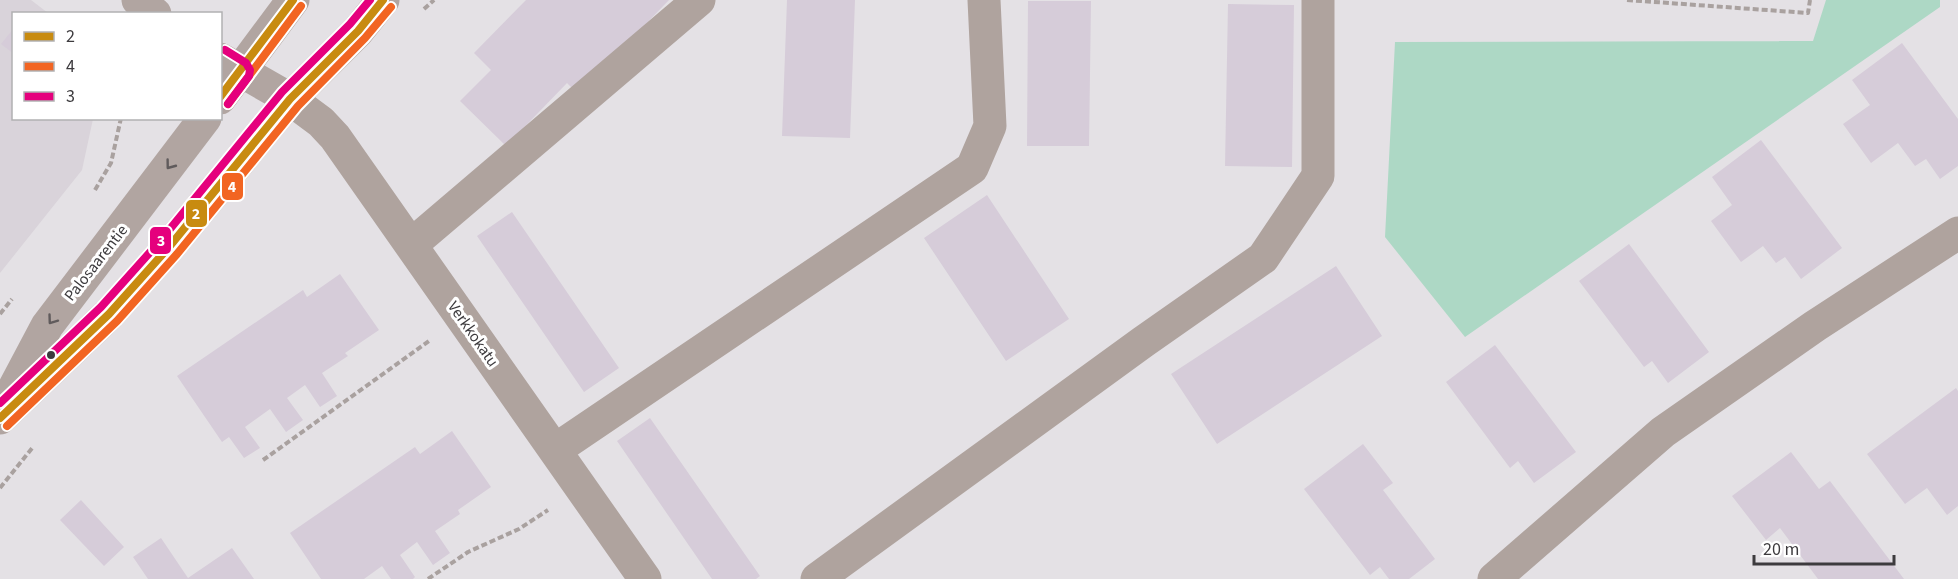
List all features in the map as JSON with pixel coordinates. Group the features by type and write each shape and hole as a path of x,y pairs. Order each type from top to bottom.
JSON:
{"main road":[{"path":"138,0 153,12"},
{"path":"222,91 230,65 293,0"},
{"name":"Palosaarentie","path":"0,417 116,305 169,247 290,99 358,30 382,0"},
{"path":"230,65 290,99"},
{"name":"Palosaarentie","path":"0,417 47,326 203,120"}],"street":[{"path":"411,245 699,0"},
{"path":"555,450 972,168 990,126 984,0"},
{"path":"817,579 1143,342 1263,258 1318,176 1318,0"},
{"name":"Verkkokatu","path":"290,99 321,122 335,137 645,579"},
{"path":"1494,579 1663,432 1815,326 1958,233"}],"path":[{"path":"1627,0 1808,13 1810,0"},
{"path":"94,192 111,163 121,120"},
{"path":"0,314 13,298"},
{"path":"263,460 462,317"},
{"path":"428,579 468,552 519,529 581,488"}],"shaded area":[{"path":"0,0 31,0 47,12 12,12 12,120 93,120 82,170 0,273"}],"green space":[{"path":"1826,0 1940,0 1940,7 1465,337 1385,237 1395,42 1813,41"}],"building":[{"path":"526,0 669,0 578,94 567,83 506,146 460,101 491,70 474,53"},
{"path":"787,0 855,0 850,138 782,136"},
{"path":"1028,1 1091,1 1089,146 1027,146"},
{"path":"1228,4 1294,5 1292,167 1225,166"},
{"path":"12,30 12,52 1,44"},
{"path":"1902,43 1958,119 1958,166 1940,179 1926,159 1915,166 1898,143 1871,163 1843,124 1870,105 1852,80"},
{"path":"1761,140 1842,248 1801,279 1785,257 1776,263 1763,246 1741,262 1711,221 1732,205 1712,177"},
{"path":"987,195 1069,319 1006,361 924,238"},
{"path":"512,212 619,368 584,392 477,236"},
{"path":"1629,244 1709,352 1668,383 1652,361 1644,367 1579,281"},
{"path":"1336,266 1382,336 1217,444 1171,374"},
{"path":"340,274 379,330 345,353 348,356 322,373 337,396 320,407 305,385 287,398 303,420 286,432 270,409 245,427 260,448 244,458 229,437 222,442 177,376 303,290 307,297"},
{"path":"1495,345 1576,452 1534,483 1518,461 1510,468 1446,382"},
{"path":"1956,388 1958,391 1958,506 1947,515 1927,488 1905,504 1867,454"},
{"path":"650,418 760,576 756,579 712,579 617,441"},
{"path":"452,431 491,487 458,510 460,514 435,531 450,553 433,565 417,542 400,555 415,577 413,579 391,579 382,566 364,579 321,579 290,533 415,447 420,454"},
{"path":"1363,444 1393,483 1383,490 1435,559 1409,579 1389,579 1380,567 1370,575 1304,489"},
{"path":"1791,452 1819,489 1830,481 1904,579 1818,579 1780,528 1766,540 1732,496"},
{"path":"81,500 124,547 104,566 60,520"},
{"path":"161,538 188,578 232,548 254,579 148,579 133,557"}],"transit line":[{"name":"2","path":"222,94 293,0"},
{"name":"3","path":"0,403 101,307 161,240 282,92 350,24 370,0"},
{"name":"2","path":"0,418 109,314 169,247 290,99 358,31 383,0"},
{"name":"4","path":"228,104 301,6"},
{"name":"4","path":"7,426 117,321 177,254 298,106 365,38 391,7"},
{"name":"3","path":"225,50 246,63 250,70 249,76 228,104"}]}
